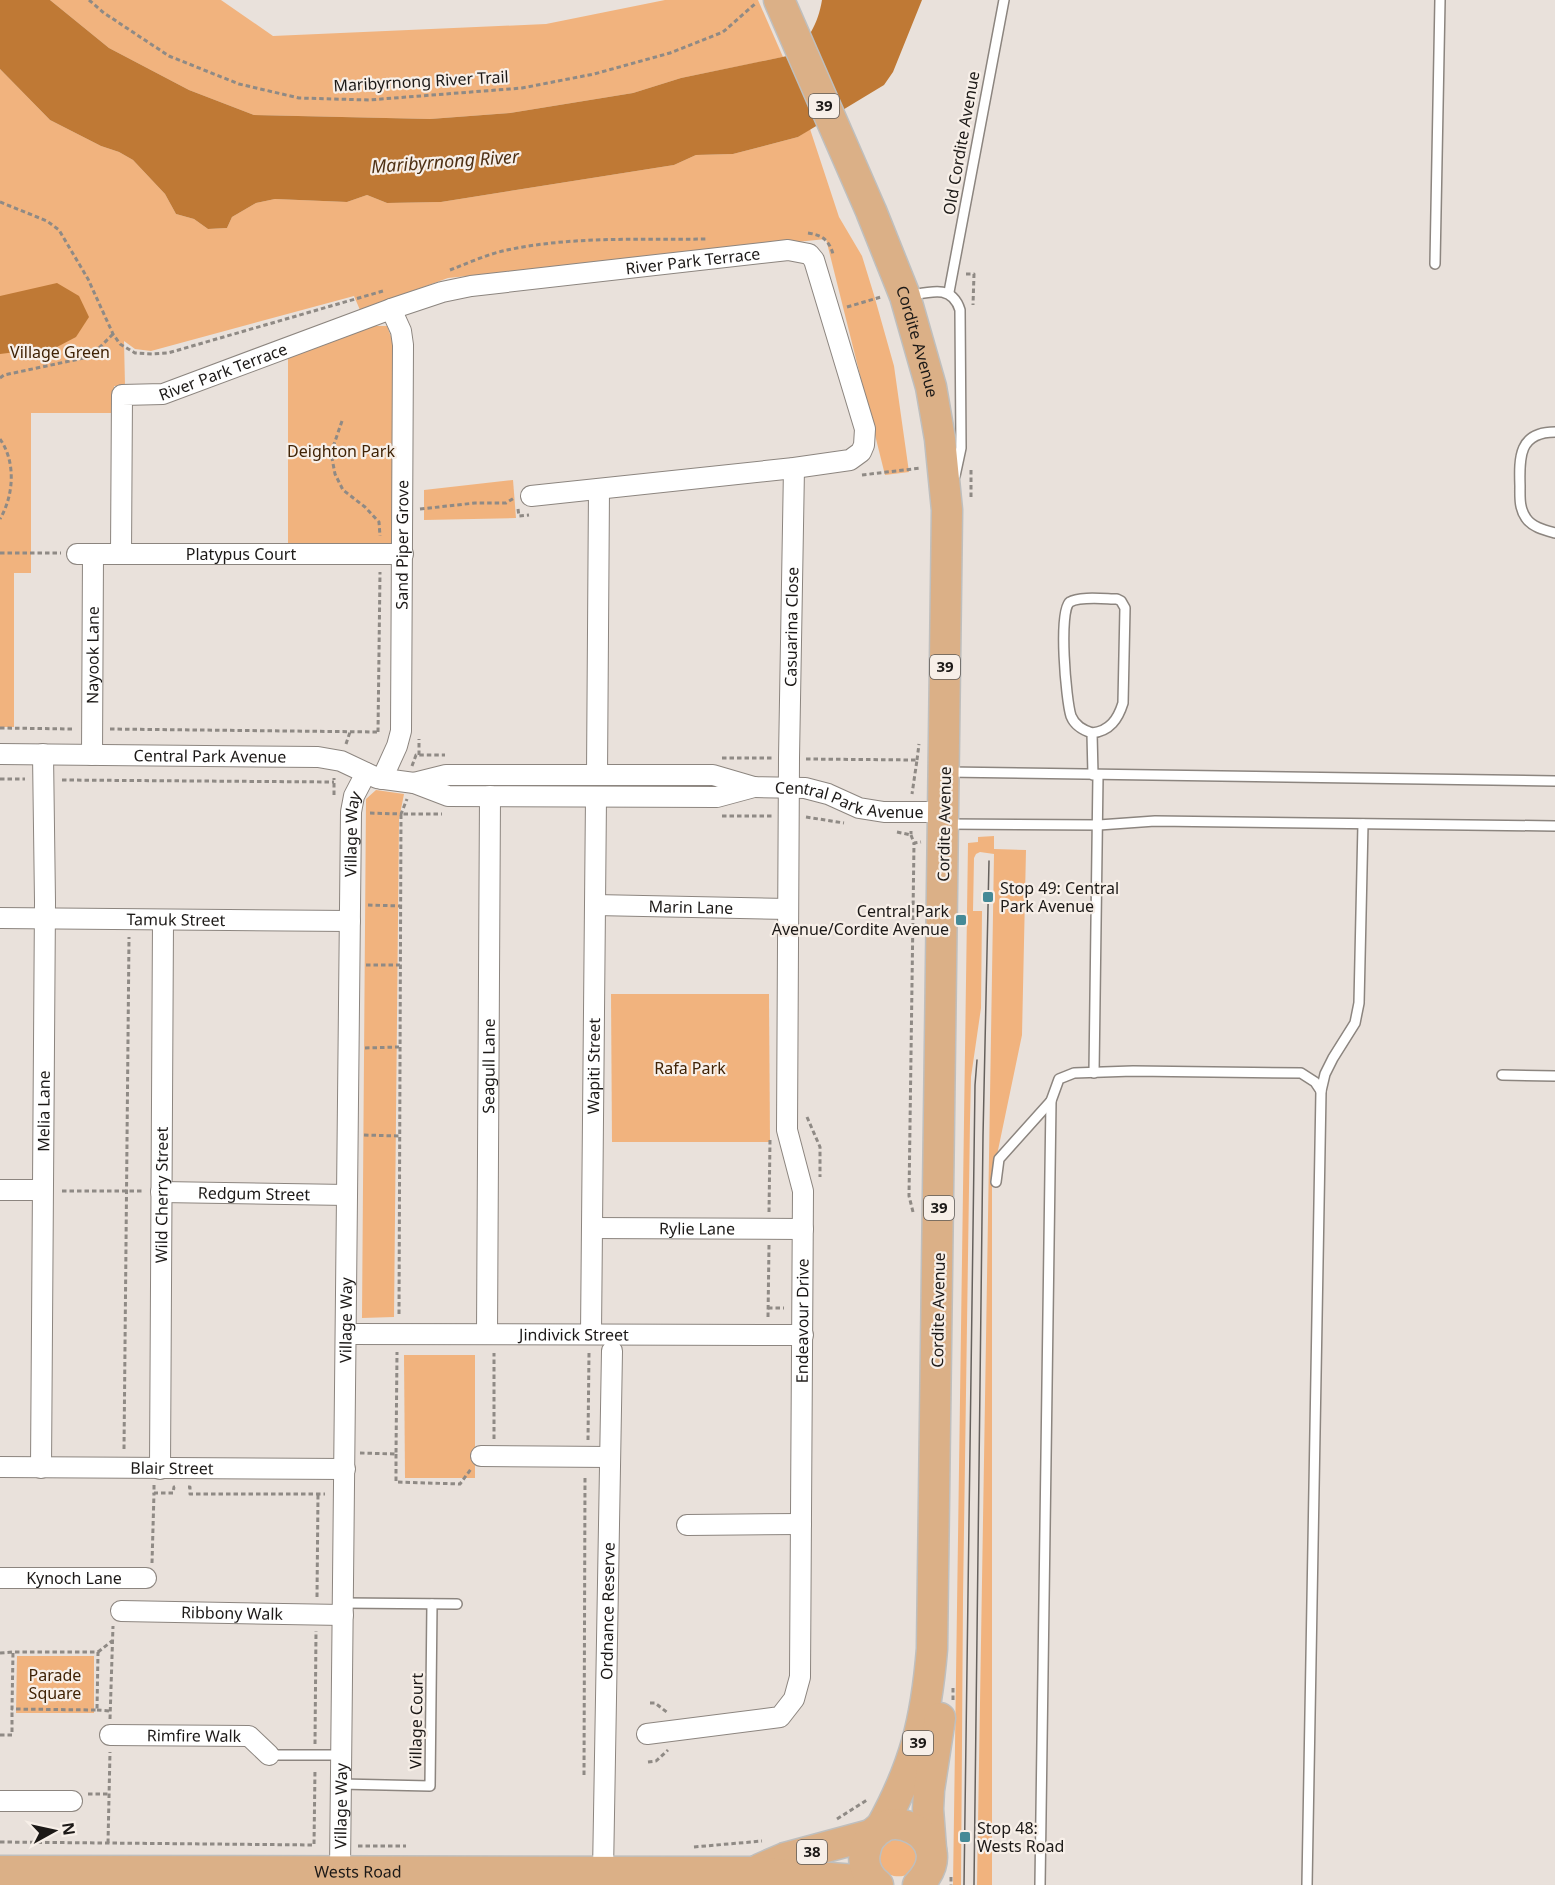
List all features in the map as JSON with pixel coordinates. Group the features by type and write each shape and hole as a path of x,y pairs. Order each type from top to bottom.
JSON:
{"main road":[{"name":"Cordite Avenue","path":"779,0 871,211 905,296 931,387 940,440 947,510 934,1592 930,1676 919,1739 904,1783 877,1832"},
{"name":"Cordite Avenue","path":"932,1864 929,1790 938,1742 941,1703 934,1592"},
{"name":"38","path":"877,1884 870,1877 864,1859 868,1842 877,1832 898,1824 906,1825 922,1834 932,1864"},
{"name":"Wests Road","path":"752,1872 785,1858 877,1832"},
{"path":"918,1885 932,1864"},
{"name":"Wests Road","path":"0,1871 752,1872 856,1880 877,1884"}],"street":[{"name":"River Park Terrace","path":"121,554 122,395 163,394 391,309 442,292 471,286 788,250 808,254 817,264 865,429 866,436 861,452 849,460 794,468 524,496"},
{"name":"Sand Piper Grove","path":"374,776 397,746 401,731 403,345 401,331 391,309"},
{"name":"Casuarina Close","path":"772,787 794,468"},
{"path":"597,775 599,489"},
{"name":"Platypus Court","path":"80,554 403,554"},
{"name":"Nayook Lane","path":"80,554 92,755"},
{"name":"Central Park Avenue","path":"0,754 318,757 341,762 374,776 414,783 448,796 717,797 772,787"},
{"name":"Melia Lane","path":"41,1468 43,754"},
{"name":"Central Park Avenue","path":"414,783 446,775 713,774 772,787 805,788 828,794 859,808 944,818"},
{"name":"Village Way","path":"340,1870 351,812 354,796 374,776"},
{"name":"Endeavour Drive","path":"647,1734 780,1717 795,1700 800,1677 803,1191 787,1130 788,909 772,787"},
{"name":"Seagull Lane","path":"490,796 490,1343"},
{"name":"Wapiti Street","path":"591,1334 596,797"},
{"name":"Marin Lane","path":"595,905 788,909"},
{"name":"Tamuk Street","path":"0,918 350,921"},
{"name":"Wild Cherry Street","path":"157,1476 163,921"},
{"path":"0,1190 42,1191"},
{"name":"Redgum Street","path":"161,1192 347,1195"},
{"name":"Rylie Lane","path":"592,1227 803,1229"},
{"name":"Jindivick Street","path":"346,1334 490,1343 591,1334 803,1335"},
{"name":"Ordnance Reserve","path":"603,1872 612,1351"},
{"path":"487,1451 610,1457"},
{"name":"Blair Street","path":"0,1467 157,1476 345,1469"},
{"path":"687,1525 801,1524"},
{"name":"Kynoch Lane","path":"0,1578 146,1578"},
{"name":"Ribbony Walk","path":"121,1611 343,1609"},
{"name":"Rimfire Walk","path":"110,1735 249,1736 269,1755"},
{"path":"0,1801 72,1801"}],"lane":[{"name":"Old Cordite Avenue","path":"949,292 1004,0"},
{"path":"1435,264 1440,0"},
{"path":"905,296 928,292 949,292 957,299 960,310 961,448 947,510"},
{"path":"1555,432 1542,432 1527,441 1519,466 1521,510 1534,526 1555,533"},
{"path":"1076,599 1117,599 1124,604 1126,618 1123,703 1113,724 1106,729 1092,733 1077,725 1071,716 1064,660 1064,612 1070,602 1076,599"},
{"path":"1092,733 1099,825 1094,1072"},
{"path":"945,772 1555,781"},
{"path":"944,818 1099,825 1155,821 1555,826"},
{"path":"1306,1885 1321,1091 1325,1074 1333,1058 1355,1023 1359,1003 1363,824"},
{"path":"1040,1885 1051,1101 1059,1079 1074,1073 1094,1072 1301,1073 1316,1082 1321,1091"},
{"path":"1502,1076 1555,1076"},
{"path":"996,1182 999,1159 1051,1101"},
{"path":"343,1609 432,1604 457,1605"},
{"name":"Village Court","path":"341,1784 430,1786 432,1604"},
{"name":"Rimfire Walk","path":"269,1755 342,1755"}],"path":[{"name":"Maribyrnong River Trail","path":"89,0 104,13 169,56 239,84 299,98 369,100 522,88 594,74 670,53 723,32 759,0"},
{"path":"0,202 54,225 91,283 113,334 120,344 135,353 168,353 321,309"},
{"path":"0,378 84,358 99,348 113,334"},
{"path":"342,421 330,453 335,474 343,490 365,507 379,522 380,538"},
{"path":"0,440 11,462 8,499 0,519"},
{"path":"859,475 924,468 923,459"},
{"path":"420,509 506,502 524,496"},
{"path":"0,553 80,554"},
{"path":"378,732 380,572"},
{"path":"0,728 378,732 397,746"},
{"path":"918,760 919,744"},
{"path":"772,824 773,758"},
{"path":"0,779 334,782"},
{"path":"124,1451 129,920"},
{"path":"349,964 400,965"},
{"path":"348,1048 399,1047"},
{"path":"803,1108 820,1147 819,1182"},
{"path":"768,1334 770,1134"},
{"path":"348,1135 399,1136"},
{"path":"42,1191 161,1192"},
{"path":"768,1308 803,1308"},
{"path":"396,1454 396,1482 460,1484 487,1451 490,1343"},
{"path":"585,1780 585,1483 589,1351 612,1351"},
{"path":"146,1578 152,1570 154,1493 157,1476"},
{"path":"154,1493 173,1493 174,1487 190,1487 190,1494 345,1494"},
{"path":"108,1843 113,1615 121,1611"},
{"path":"0,1653 98,1652 112,1641"},
{"path":"0,1735 12,1735 13,1652"},
{"path":"97,1710 98,1652"},
{"path":"650,1703 655,1703 669,1714 677,1716"},
{"path":"12,1709 111,1711"}],"green space":[{"path":"50,0 221,0 273,36 546,24 665,0 758,0 783,57 681,78 633,93 510,113 430,119 254,115 189,90 109,48"},
{"name":"Village Green","path":"0,69 50,120 133,160 165,194 176,214 194,219 208,229 227,228 232,217 256,203 275,199 347,202 367,195 387,203 441,202 674,165 696,155 733,154 798,137 810,129 839,217 862,256 874,295 894,366 909,472 885,475 826,239 448,278 360,310 354,296 151,351 135,349 124,341 125,386 114,386 114,413 31,413 31,573 14,573 14,727 0,727"},
{"name":"Deighton Park","path":"372,326 387,326 393,342 395,545 288,545 288,357"},
{"path":"513,480 516,518 424,520 424,490"},
{"path":"376,790 404,794 399,819 394,1317 362,1318 366,799"},
{"path":"994,836 994,849 1026,850 1022,1035 992,1179 992,1885 977,1885 994,854 980,852 974,858 973,911 982,911 981,1008 971,1077 970,1120 961,1885 953,1885 968,843 978,842 978,837"},
{"name":"Rafa Park","path":"611,994 769,994 770,1142 612,1142"},
{"path":"404,1355 475,1355 475,1478 405,1478"},
{"name":"Parade Square","path":"17,1656 94,1656 94,1713 16,1713"},
{"path":"887,1839 908,1839 918,1856 911,1873 905,1876 893,1876 883,1870 878,1859 881,1847"}],"water":[{"name":"Maribyrnong River","path":"0,0 50,0 109,48 189,90 254,115 430,119 510,113 633,93 681,78 787,56 801,45 811,32 822,0 922,0 893,72 884,85 798,137 733,154 696,155 674,165 441,202 387,203 367,195 347,202 275,199 256,203 232,217 227,228 208,229 194,219 176,214 165,194 133,160 50,120 0,69"},
{"path":"57,283 79,296 89,317 76,337 57,347 0,354 0,296"}],"tram line":[{"path":"974,1885 983,1136 989,861"},
{"path":"964,1885 977,1060"}],"place":[{"name":"Stop 49: Central Park Avenue","path":"988,897"},
{"name":"Central Park Avenue/Cordite Avenue","path":"961,920"},
{"name":"Stop 48: Wests Road","path":"965,1837"}]}
